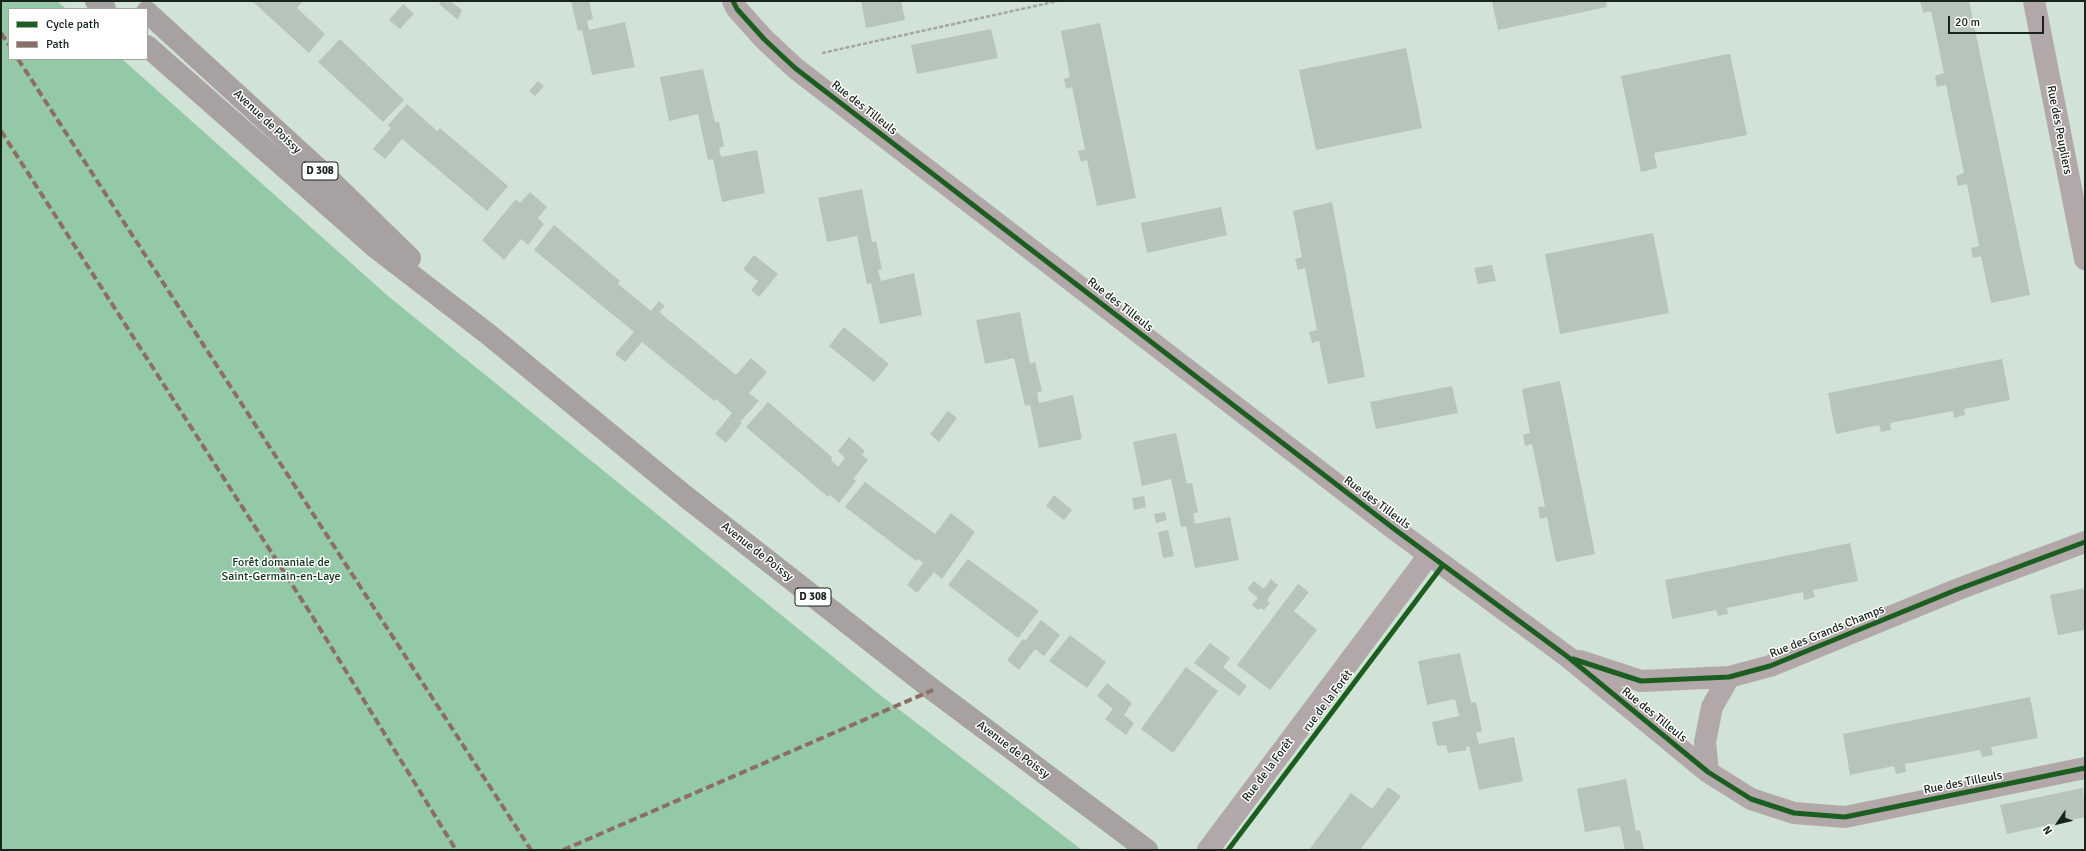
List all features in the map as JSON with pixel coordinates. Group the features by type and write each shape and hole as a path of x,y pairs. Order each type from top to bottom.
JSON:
{"main road":[{"path":"96,1 104,8"},
{"path":"135,1 143,8"},
{"name":"Avenue de Poissy","path":"148,13 322,173 488,334"},
{"name":"Avenue de Poissy","path":"148,47 375,247 488,334 691,501 933,690 1147,850"}],"street":[{"name":"Rue des Tilleuls","path":"733,1 737,9 764,39 795,68 1429,555 1568,657 1708,772 1751,799 1794,813 1845,817 2085,768"},
{"name":"Rue des Peupliers","path":"2034,1 2085,259"},
{"name":"Rue des Grands Champs","path":"1568,657 1641,681 1730,677 1770,666 1956,590 2085,542"},
{"name":"Rue de la Forêt","path":"1208,850 1429,555"},
{"path":"1708,772 1705,742 1712,707 1730,677"}],"path":[{"path":"1040,1 1041,5"},
{"path":"795,68 822,53 1058,1"}],"green space":[{"name":"Forêt domaniale de Saint-Germain-en-Laye","path":"1,1 57,1 65,8 8,8 8,60 123,60 388,296 875,691 1082,850 1,850"}],"building":[{"path":"252,1 301,1 302,2 297,8 325,34 309,53"},
{"path":"441,1 450,1 462,10 458,20 439,4"},
{"path":"571,1 589,1 593,19 587,21 589,30 625,22 635,67 592,75 582,30 578,31"},
{"path":"861,1 901,1 905,20 866,28"},
{"path":"1492,1 1606,1 1607,7 1498,30"},
{"path":"1920,1 1969,1 2030,295 1991,303 1981,256 1973,258 1971,248 1979,246 1967,184 1958,186 1956,176 1964,173 1946,85 1937,87 1935,76 1944,73 1931,11 1923,13"},
{"path":"403,4 414,14 400,29 389,20"},
{"path":"1100,23 1136,198 1097,206 1087,160 1081,162 1078,151 1085,149 1072,87 1066,89 1064,79 1070,77 1061,31"},
{"path":"991,29 998,58 917,74 911,45"},
{"path":"340,39 404,100 383,122 318,62"},
{"path":"1406,48 1422,128 1316,150 1299,70"},
{"path":"1730,54 1747,135 1654,153 1657,168 1641,172 1621,76"},
{"path":"703,69 715,122 719,122 724,146 719,148 721,157 757,150 765,193 722,202 713,159 708,160 698,114 669,121 660,77"},
{"path":"538,81 544,86 535,96 529,91"},
{"path":"407,104 437,131 440,128 508,186 487,211 402,139 385,159 373,149 391,128 388,125"},
{"path":"862,189 872,242 876,241 882,269 878,270 881,281 914,273 922,315 880,324 871,283 867,284 857,236 827,242 818,198"},
{"path":"530,192 547,207 538,218 544,224 528,245 521,239 504,260 482,240 516,199 520,203"},
{"path":"1332,202 1365,377 1328,384 1319,341 1312,343 1309,332 1317,330 1305,268 1298,270 1295,259 1302,257 1293,211"},
{"path":"1221,207 1227,235 1147,253 1141,223"},
{"path":"554,225 620,281 618,284 651,311 659,301 665,306 659,312 736,375 751,358 767,372 749,393 759,401 740,422 742,423 726,443 715,434 732,413 716,399 714,401 642,342 625,362 615,354 634,332 534,250"},
{"path":"1653,233 1669,313 1560,334 1545,254"},
{"path":"754,255 778,274 759,297 751,290 758,281 743,269"},
{"path":"1492,265 1496,281 1478,284 1474,268"},
{"path":"1020,312 1030,364 1035,362 1042,391 1037,393 1039,403 1073,395 1082,439 1039,448 1030,405 1025,406 1014,358 985,364 976,320"},
{"path":"844,327 889,364 874,382 829,346"},
{"path":"2002,359 2010,400 1964,409 1965,415 1954,418 1953,411 1890,423 1891,430 1881,432 1879,425 1836,434 1828,393"},
{"path":"1560,381 1595,554 1556,562 1547,517 1540,519 1538,507 1545,506 1532,444 1525,446 1523,435 1530,433 1522,389"},
{"path":"1452,386 1458,413 1376,429 1370,402"},
{"path":"768,402 832,457 831,460 838,467 845,458 838,451 849,437 865,451 862,455 868,460 853,479 856,481 839,503 830,495 828,497 746,427"},
{"path":"948,411 957,418 939,442 930,434"},
{"path":"1176,433 1187,484 1192,483 1198,512 1193,514 1195,524 1230,517 1239,560 1195,568 1186,526 1181,527 1171,479 1142,486 1133,442"},
{"path":"865,482 935,534 951,513 975,532 942,579 934,572 917,593 907,585 923,563 918,559 916,561 845,507"},
{"path":"1054,495 1072,510 1064,520 1046,506"},
{"path":"1144,496 1146,507 1134,510 1132,498"},
{"path":"1165,512 1167,520 1156,523 1154,514"},
{"path":"1168,530 1174,556 1163,558 1158,532"},
{"path":"1850,543 1858,581 1813,590 1815,597 1804,600 1803,592 1727,608 1728,614 1718,616 1716,610 1672,619 1665,580"},
{"path":"968,559 1039,611 1018,638 948,585"},
{"path":"1271,579 1278,585 1267,600 1270,603 1264,610 1261,608 1258,610 1252,605 1258,598 1247,589 1254,581 1264,589"},
{"path":"1298,584 1309,592 1294,611 1317,630 1270,690 1237,665"},
{"path":"2085,588 2085,630 2058,635 2050,595"},
{"path":"1041,620 1060,635 1044,656 1035,649 1019,670 1007,660 1023,639 1026,640"},
{"path":"1070,635 1106,662 1087,688 1049,661"},
{"path":"1210,643 1230,658 1223,667 1247,686 1239,696 1194,663"},
{"path":"1460,653 1471,703 1476,702 1482,731 1476,733 1479,744 1514,737 1523,781 1479,790 1469,746 1466,747 1467,750 1448,753 1446,745 1437,746 1432,722 1459,716 1455,699 1427,705 1418,661"},
{"path":"1186,667 1218,691 1173,753 1141,729"},
{"path":"1107,683 1132,703 1124,715 1134,723 1126,735 1105,719 1113,709 1097,696"},
{"path":"2030,697 2038,738 1991,747 1993,755 1982,757 1980,750 1905,764 1906,772 1896,774 1894,766 1850,775 1843,734"},
{"path":"1626,779 1636,831 1640,830 1644,850 1625,850 1620,826 1585,832 1577,789"},
{"path":"1388,787 1401,796 1360,850 1309,850 1351,793 1372,809"},
{"path":"2083,788 2085,817 2007,834 2000,805"}],"marked path":[{"path":"1,33 8,44"},
{"path":"19,60 531,850"},
{"path":"1,131 309,611 456,850"},
{"path":"563,850 933,690"}],"cycle path":[{"path":"733,1 737,9 764,39 795,68 1393,528 1568,657 1708,772 1751,799 1794,813 1845,817 2085,768"},
{"path":"1573,659 1641,681 1729,677 1770,666 1956,590 2085,542"},
{"name":"rue de la Forêt","path":"1228,850 1443,565"}]}
